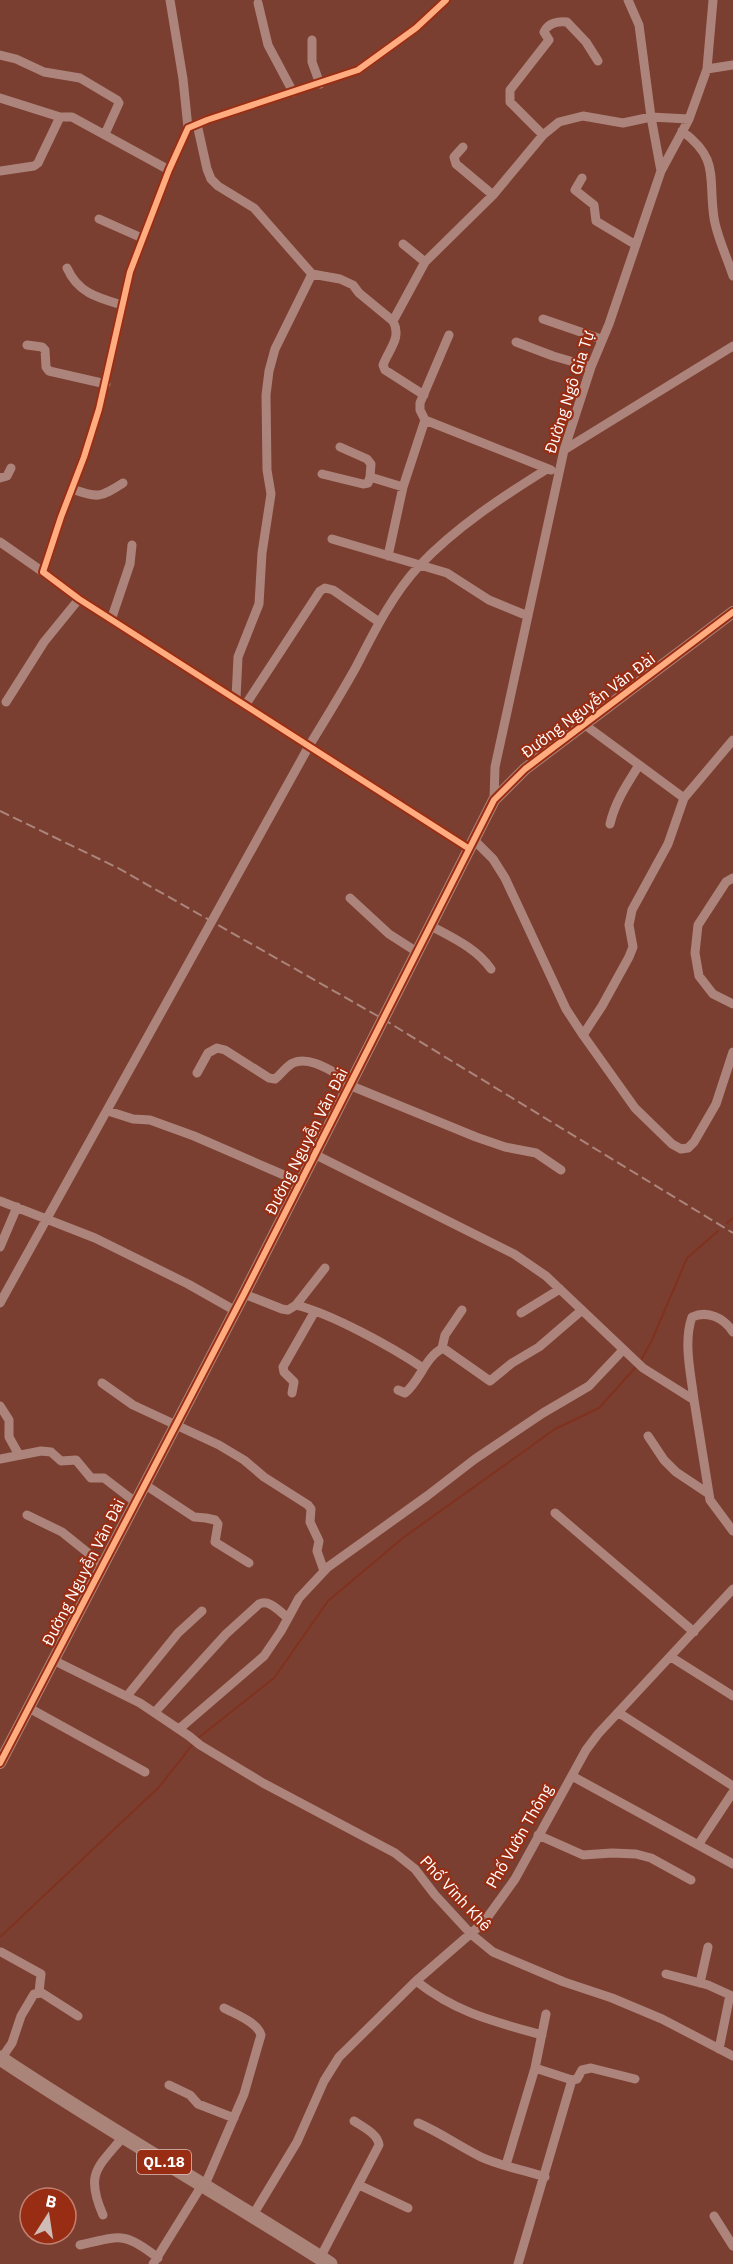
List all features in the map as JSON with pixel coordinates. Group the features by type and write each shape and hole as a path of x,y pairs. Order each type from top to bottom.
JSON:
{"main road":[{"name":"QL.18","path":"0,2059 325,2261"}],"street":[{"path":"170,0 193,126 211,178 218,186 254,208 312,274 340,279 353,285 359,293 393,321 398,329 396,341 383,365 385,370 424,395"},
{"path":"43,572 84,457 106,384 122,305 142,238 169,170 193,126 358,70 416,28 446,0"},
{"name":"Đường Ngô Gia Tự","path":"494,800 495,767 564,450 661,171 651,117 639,25 628,0"},
{"path":"661,171 689,119 707,69 713,0"},
{"path":"258,3 268,45 293,92"},
{"path":"543,135 510,102 509,97 510,90 549,40 544,32 545,29 550,24 567,22 579,34 598,61"},
{"path":"312,40 312,62 320,84"},
{"path":"0,55 16,59 44,72 88,81 117,100 118,103 105,134"},
{"path":"707,69 733,65"},
{"path":"0,98 60,117 72,117 169,170"},
{"path":"393,321 425,262 493,195 543,135 558,122 583,116 623,123 651,117 689,119"},
{"path":"0,171 34,166 38,163 60,117"},
{"path":"682,131 697,142 708,158 714,219 733,276"},
{"path":"463,147 454,157 456,164 493,195"},
{"path":"582,177 575,190 594,205 596,221 636,245"},
{"path":"99,219 142,238"},
{"path":"403,244 425,262"},
{"path":"68,268 72,279 90,295 122,305"},
{"path":"236,698 238,657 259,604 262,553 271,494 267,470 266,395 269,370 275,349 312,274"},
{"path":"543,319 601,339"},
{"path":"449,336 424,395 420,410 425,420 559,474"},
{"path":"516,342 591,367"},
{"path":"27,345 42,347 45,350 46,367 49,371 106,384"},
{"path":"564,450 733,346"},
{"path":"388,556 403,487 425,420"},
{"path":"322,474 363,484 368,483 371,464 367,459 340,447"},
{"path":"0,478 7,477 11,468"},
{"path":"0,1304 309,746 355,668 378,622 419,566 485,510 547,469"},
{"path":"370,477 403,487"},
{"path":"72,489 98,496 104,495 123,483"},
{"path":"332,539 447,573 489,600 528,616"},
{"path":"0,542 111,620 309,746 471,843 493,860 505,878 566,1009 635,1108 672,1144 681,1149 688,1148 694,1142 716,1104 733,1052"},
{"path":"111,620 130,564 132,545"},
{"path":"246,704 320,591 326,588 340,595 378,622"},
{"path":"6,702 45,642 79,599"},
{"name":"Đường Nguyễn Văn Đài","path":"0,1763 243,1294 494,800 525,769 733,612"},
{"path":"585,725 684,798"},
{"path":"583,1035 630,957 633,947 629,925 632,910 668,844 684,798 733,741"},
{"path":"610,824 617,801 639,765"},
{"path":"733,878 726,882 698,925 695,953 699,976 713,994 733,1004"},
{"path":"350,898 389,934 417,952"},
{"path":"431,926 471,948 482,956 491,969"},
{"path":"197,1073 208,1053 217,1048 225,1050 269,1078 274,1078 286,1067 301,1060 311,1062 349,1083 476,1137 505,1147 536,1153 561,1170"},
{"path":"108,1111 133,1119 150,1120 195,1136 300,1182"},
{"path":"314,1155 514,1254 546,1276 643,1368 694,1400"},
{"path":"0,1201 96,1238 234,1310"},
{"path":"0,1247 17,1207"},
{"path":"243,1294 288,1310 296,1305 325,1268"},
{"path":"521,1313 560,1289"},
{"path":"296,1305 315,1311 393,1350 423,1368"},
{"path":"398,1390 405,1393 410,1389 423,1368 442,1348 445,1335 462,1310"},
{"path":"442,1348 447,1349 490,1381 512,1363 539,1347 582,1310"},
{"path":"292,1393 294,1382 284,1372 283,1366 315,1311"},
{"path":"733,1332 720,1319 708,1313 692,1317 689,1326 689,1358 694,1400 710,1500 733,1531"},
{"path":"53,1660 127,1696 179,1729 264,1656 299,1598 324,1571 519,1428 589,1386 623,1350"},
{"path":"102,1383 133,1405 244,1460 264,1477 308,1505 311,1509 310,1522 319,1541 317,1551 324,1571"},
{"path":"0,1406 9,1420 9,1437 19,1455"},
{"path":"648,1436 675,1472 709,1494"},
{"path":"0,1459 46,1451 54,1453 61,1461 73,1459 90,1478 104,1478 134,1501"},
{"path":"144,1484 194,1517 214,1520 218,1524 215,1542 249,1563"},
{"path":"555,1513 694,1632"},
{"path":"27,1515 62,1532 103,1565"},
{"name":"Phố Vườn Thông","path":"253,2215 297,2142 324,2080 339,2057 416,1981 484,1922 515,1879 538,1835 598,1734 733,1589"},
{"path":"724,1600 733,1606"},
{"path":"155,1712 226,1634 259,1604 268,1603 288,1618"},
{"path":"127,1696 178,1633 202,1611"},
{"path":"671,1657 733,1696"},
{"path":"29,1708 145,1772"},
{"path":"620,1713 733,1785"},
{"name":"Phố Vĩnh Khê","path":"179,1729 200,1745 263,1783 395,1853 415,1869 435,1895 471,1934 493,1952 662,2019 733,2056"},
{"path":"572,1776 733,1864"},
{"path":"698,1845 733,1792"},
{"path":"538,1835 583,1855 625,1853 651,1858 691,1880"},
{"path":"700,1983 708,1947"},
{"path":"1,1952 41,1974 39,1992"},
{"path":"666,1974 700,1983 730,1995 719,2049"},
{"path":"416,1981 457,2008 542,2035"},
{"path":"39,1992 78,2016"},
{"path":"0,2059 12,2043 31,1996 39,1992"},
{"path":"80,2245 126,2237 138,2242 155,2261 203,2186 252,2073 261,2035 260,2030 224,2007"},
{"path":"506,2165 535,2068 546,2014"},
{"path":"535,2068 572,2080 577,2079 582,2070 591,2068 635,2079"},
{"path":"518,2264 572,2080"},
{"path":"169,2085 190,2095 198,2104 234,2118"},
{"path":"325,2261 377,2151 378,2140 354,2121"},
{"path":"418,2123 443,2134 483,2158 545,2176"},
{"path":"103,2215 93,2189 96,2172 123,2137"},
{"path":"359,2185 408,2208"},
{"path":"714,2216 733,2246"}],"waterway":[{"path":"727,1223 733,1218"},
{"path":"640,1362 652,1340 687,1258 718,1231"},
{"path":"197,1739 274,1678 328,1601 404,1537 555,1429 599,1408 636,1367"},
{"path":"0,1937 159,1787 193,1744"}],"railway":[{"path":"0,811 118,868 383,1019 733,1233"}],"cycle path":[{"path":"446,0 416,28 358,70 188,128 169,170 130,272 99,409 43,572 79,599 468,848"},
{"path":"0,1763 244,1294 494,800 525,769 733,612"}]}
